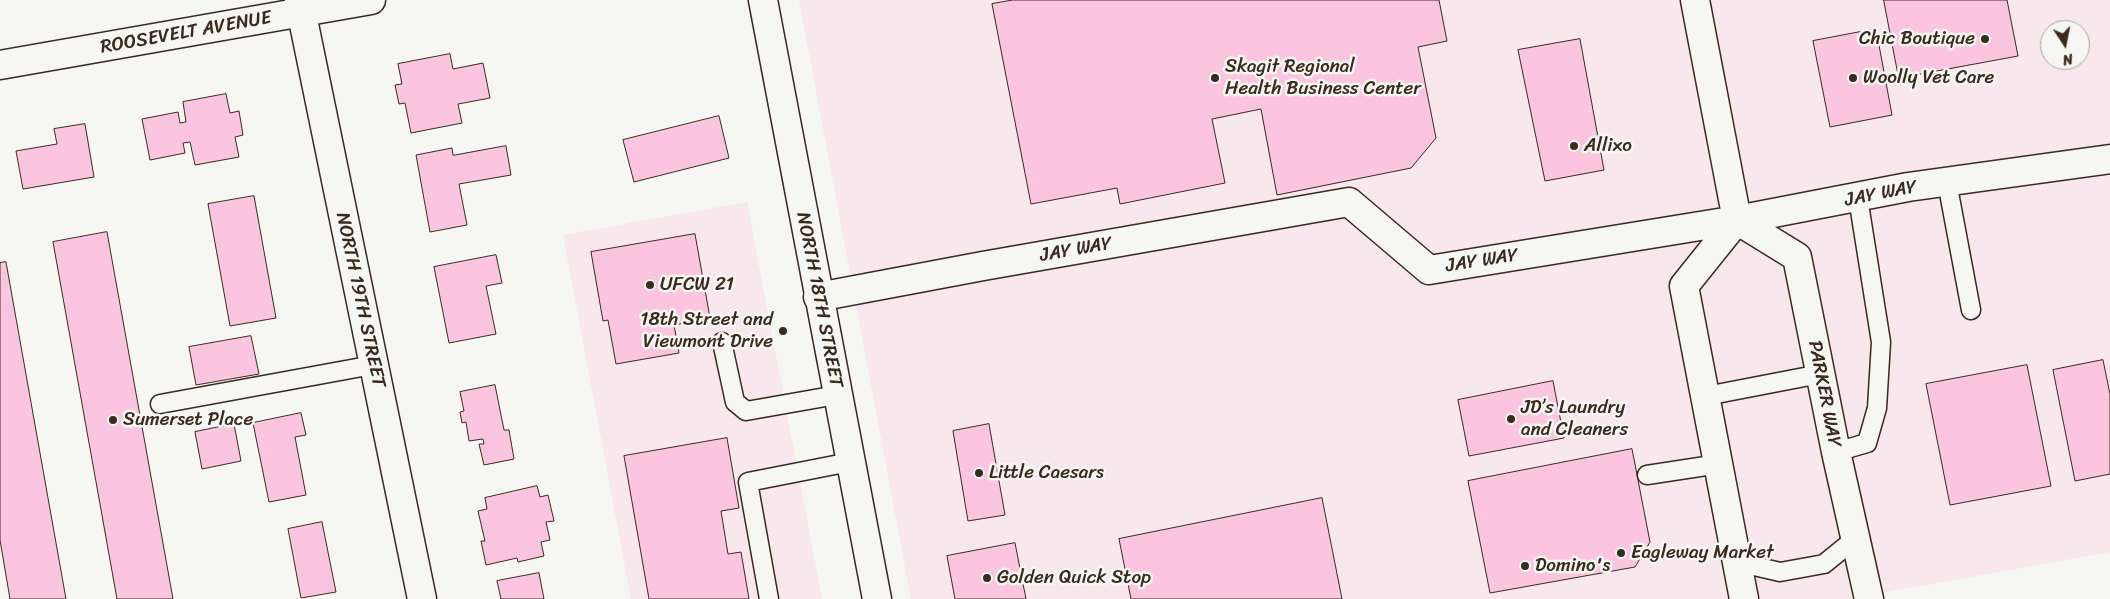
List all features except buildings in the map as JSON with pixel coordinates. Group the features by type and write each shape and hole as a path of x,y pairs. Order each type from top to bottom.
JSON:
{"street":[{"name":"ROOSEVELT AVENUE","path":"0,65 300,6 371,0"},
{"name":"NORTH 18TH STREET","path":"763,0 877,599"},
{"path":"1695,0 1737,220 1684,286 1744,599"},
{"name":"NORTH 19TH STREET","path":"300,6 422,599"},
{"name":"JAY WAY","path":"818,297 1348,202 1429,270 1737,220 1908,188 2110,159"},
{"name":"PARKER WAY","path":"1737,220 1797,257 1836,452 1869,599"}],"lane":[{"path":"1947,182 1971,310"},
{"path":"1836,452 1867,443 1877,408 1881,342 1858,198"},
{"path":"722,342 735,402 746,411 837,395"},
{"path":"160,404 373,365"},
{"path":"1706,396 1820,374"},
{"path":"769,599 748,482 850,462"},
{"path":"1646,475 1719,464"},
{"path":"1737,562 1780,572 1824,564 1856,538"}],"shaded area":[{"path":"799,0 2110,0 2110,552 1849,599 911,599"},
{"path":"747,202 822,599 631,599 563,235"}],"place":[{"name":"Chic Boutique","path":"1985,39"},
{"name":"Skagit Regional Health Business Center","path":"1215,78"},
{"name":"Woolly Vet Care","path":"1853,78"},
{"name":"Allixo","path":"1574,146"},
{"name":"UFCW 21","path":"650,285"},
{"name":"18th Street and Viewmont Drive","path":"783,331"},
{"name":"JD’s Laundry and Cleaners","path":"1511,419"},
{"name":"Sumerset Place","path":"113,420"},
{"name":"Little Caesars","path":"979,473"},
{"name":"Eagleway Market","path":"1621,553"},
{"name":"Domino's","path":"1525,566"},
{"name":"Golden Quick Stop","path":"987,578"}]}
